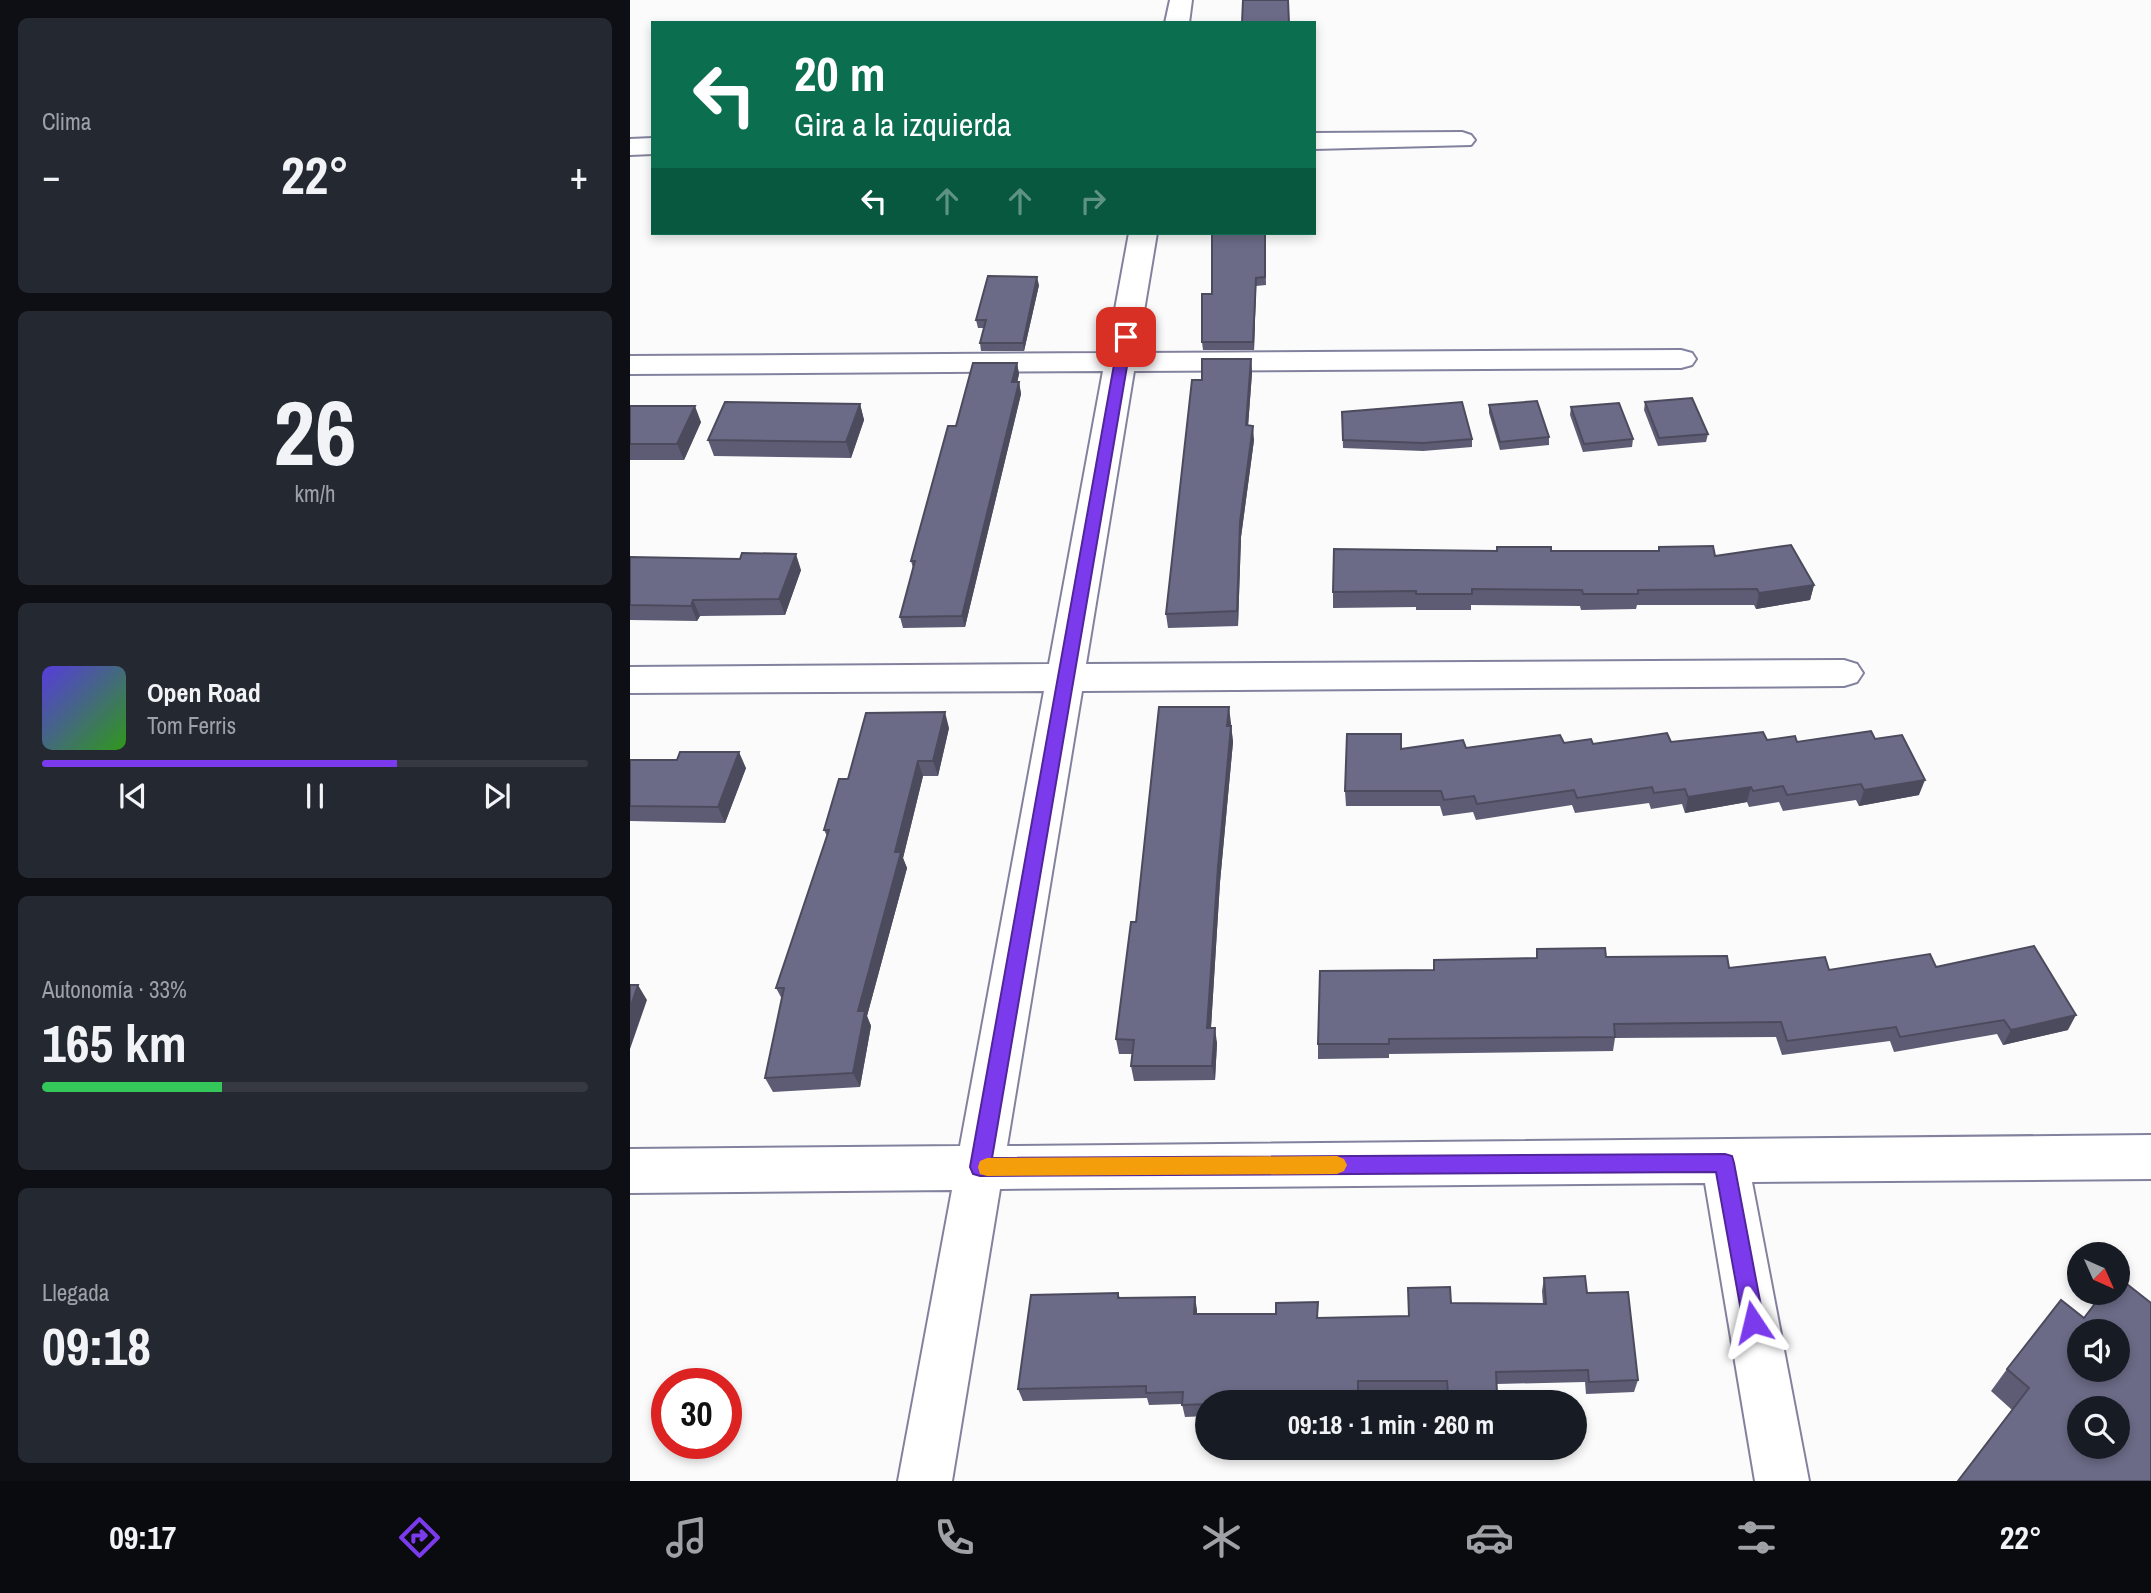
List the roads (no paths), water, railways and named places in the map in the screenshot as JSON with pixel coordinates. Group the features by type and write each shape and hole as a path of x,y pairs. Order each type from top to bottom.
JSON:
{"street":[{"path":"1177,21 1181,0"},
{"path":"1316,141 1462,140"},
{"path":"630,147 651,146"},
{"path":"925,1481 1143,235"},
{"path":"630,365 1681,359"},
{"path":"630,680 1844,673"},
{"path":"630,1171 2151,1157"},
{"path":"1725,1163 1782,1481"}]}
